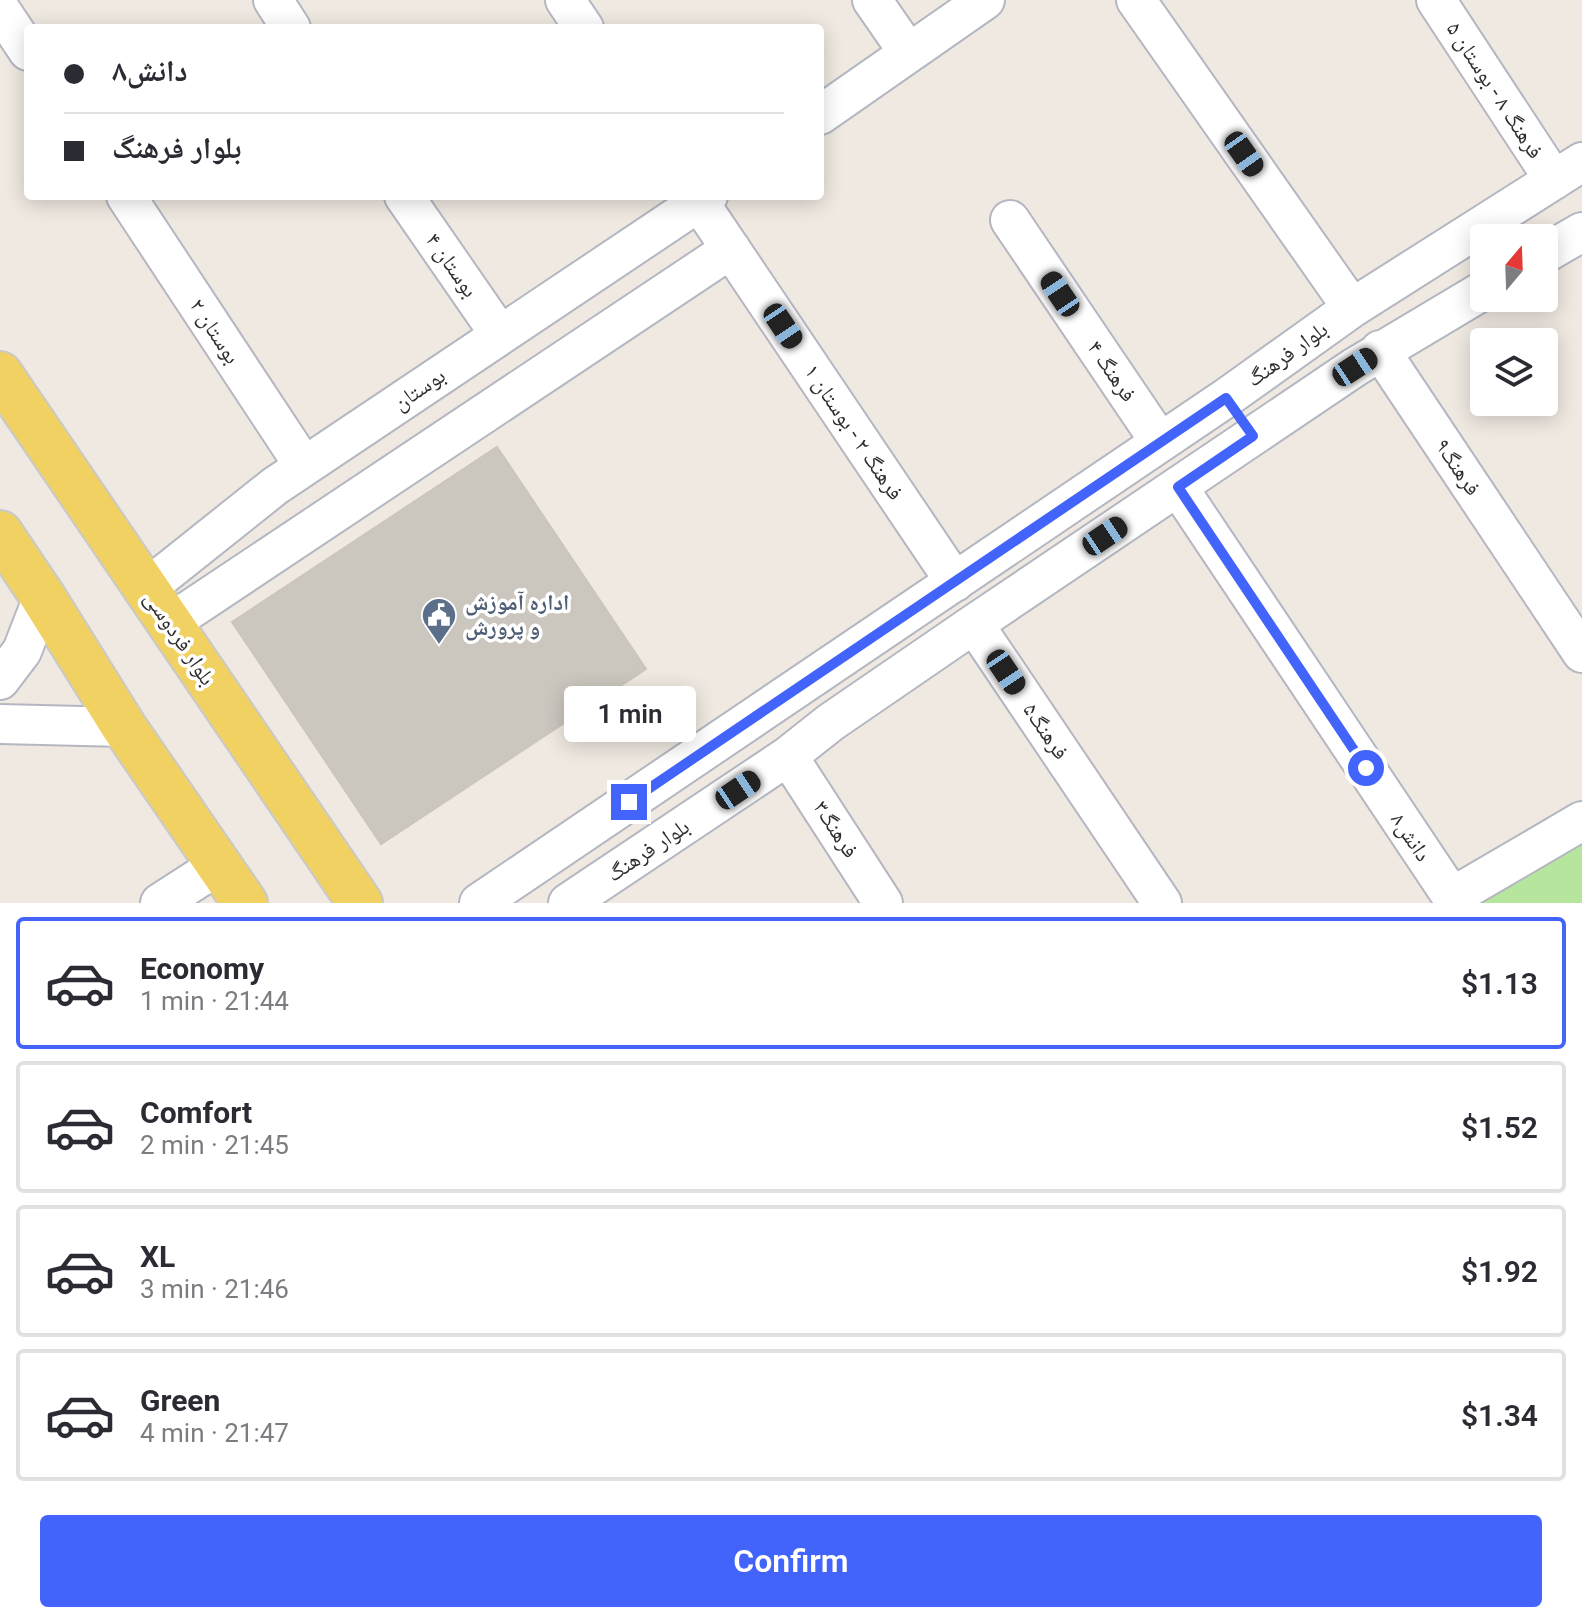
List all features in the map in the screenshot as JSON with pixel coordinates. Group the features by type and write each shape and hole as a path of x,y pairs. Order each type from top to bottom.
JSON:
{"main road":[{"name":"بلوار فردوسی","path":"0,374 360,903"},
{"path":"0,533 124,727 245,903"}],"street":[{"path":"273,0 288,24"},
{"path":"565,0 581,24"},
{"path":"872,0 908,52"},
{"path":"824,112 985,0"},
{"path":"1136,0 1352,308"},
{"name":"فرهنگ ۸ - بوستان ۵","path":"1436,0 1568,171"},
{"path":"0,9 24,45"},
{"name":"بلوار فرهنگ","path":"479,903 1226,398 1352,308 1568,171"},
{"name":"بوستان ۲","path":"129,200 304,466"},
{"name":"بوستان ۴","path":"407,200 500,335"},
{"name":"بوستان","path":"158,606 275,486 698,200"},
{"name":"فرهنگ ۲ - بوستان ۱","path":"702,200 731,249 955,582"},
{"name":"فرهنگ ۴","path":"1010,220 1160,442"},
{"path":"1558,246 1582,232"},
{"path":"158,606 731,249"},
{"name":"بلوار فرهنگ","path":"568,903 1380,350 1470,298"},
{"name":"فرهنگ۹","path":"1380,350 1582,653"},
{"path":"1226,398 1253,436"},
{"name":"دانش۸","path":"1178,487 1453,900"},
{"path":"0,680 22,651 43,597"},
{"name":"فرهنگ۵","path":"974,624 1162,903"},
{"path":"803,684 831,722"},
{"path":"0,724 124,727"},
{"name":"فرهنگ۳","path":"788,756 883,903"},
{"path":"1453,900 1582,821"},
{"path":"160,903 219,865"}],"green space":[{"path":"1582,825 1582,903 1472,903"}],"building":[{"name":"اداره آموزش و پرورش","path":"497,447 646,669 381,844 232,622"}],"place":[{"name":"اداره آموزش و پرورش","path":"439,646"}],"route":[{"path":"629,802 1226,398 1253,436 1178,487 1366,768"}]}
